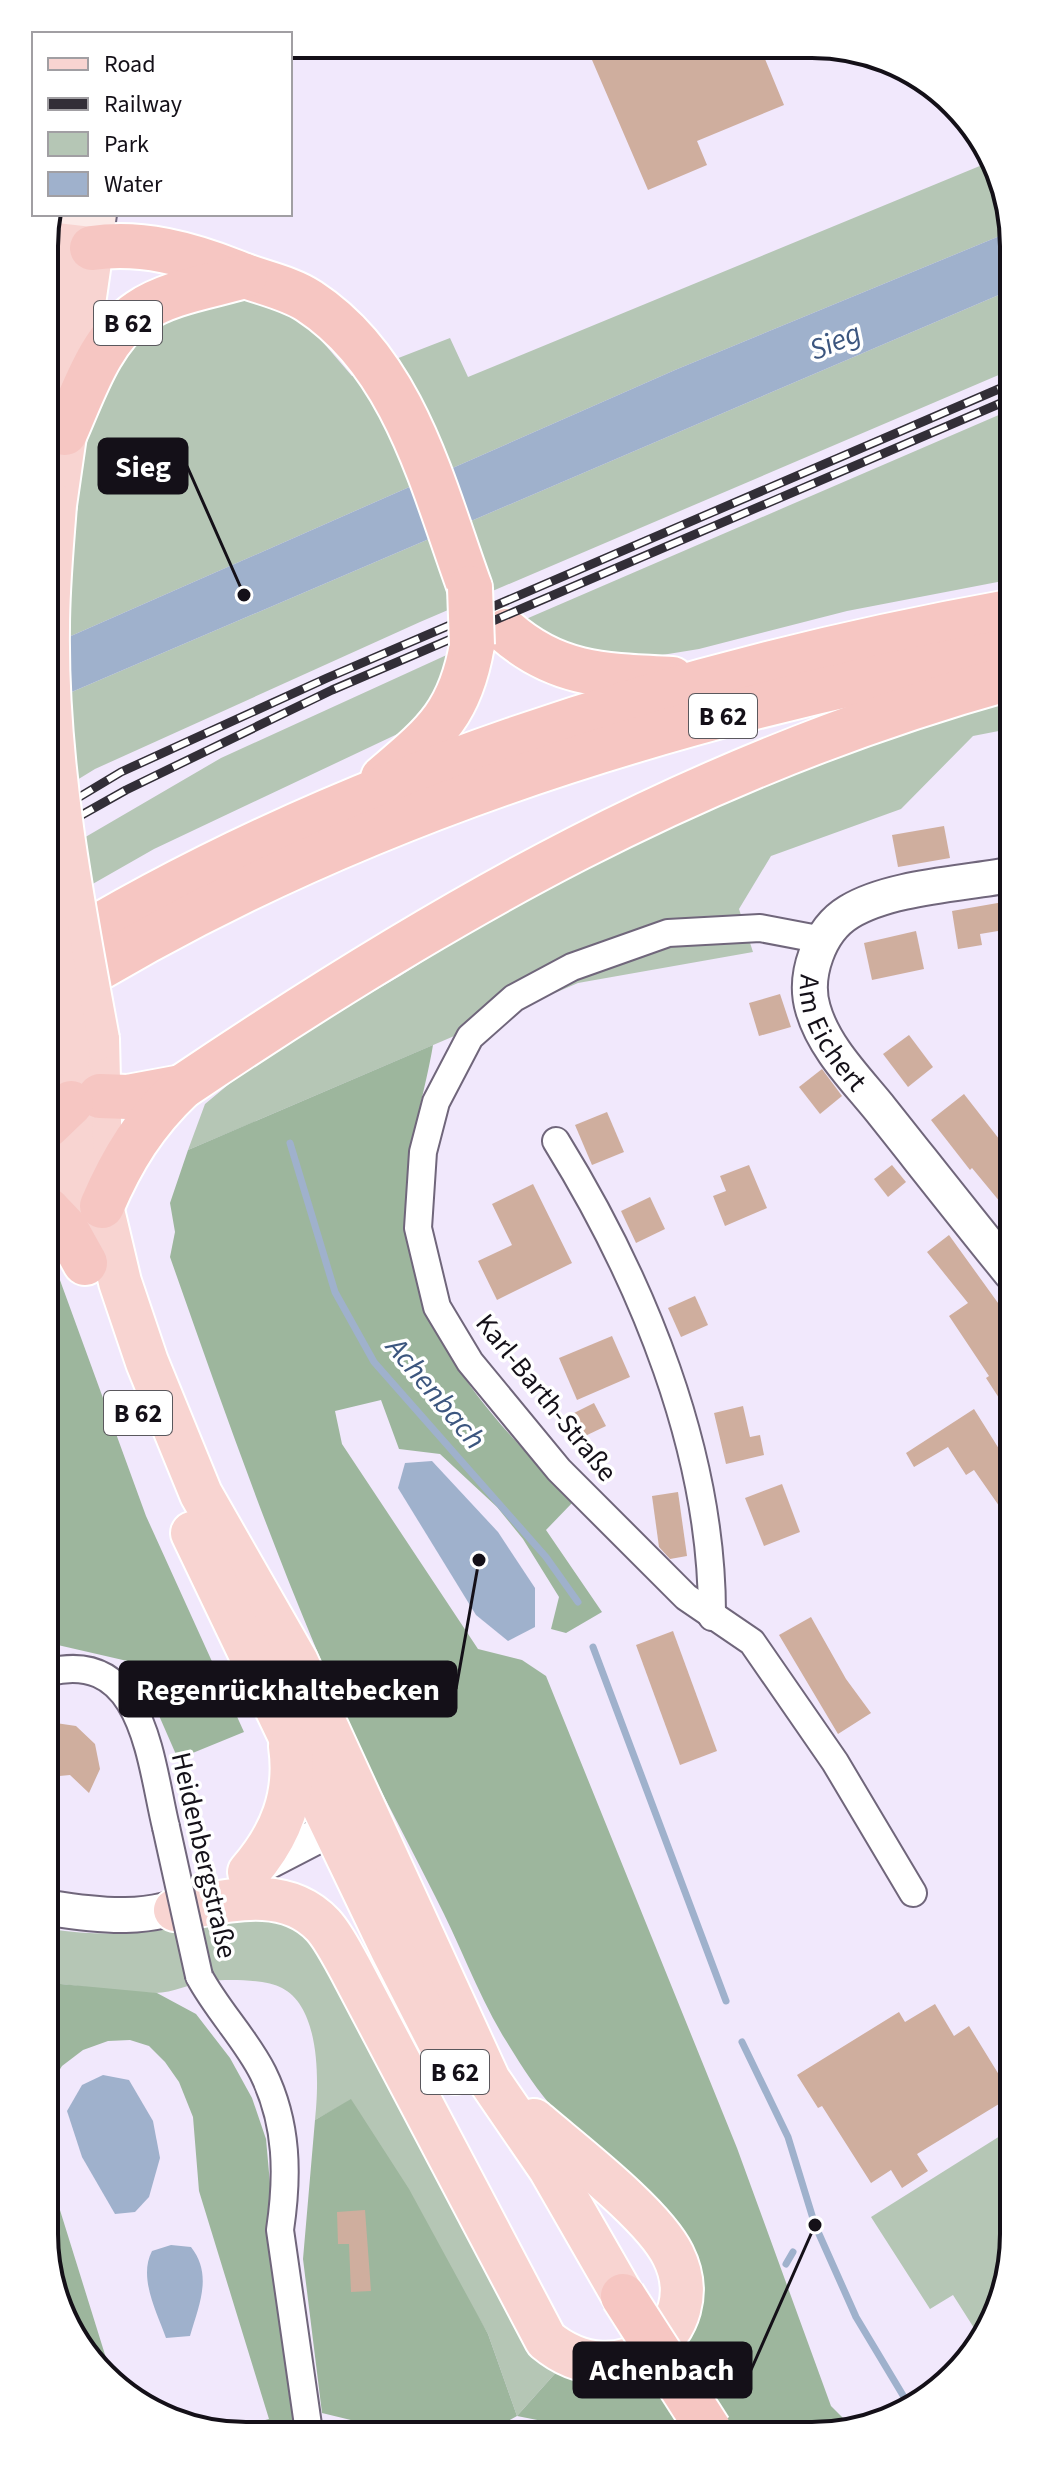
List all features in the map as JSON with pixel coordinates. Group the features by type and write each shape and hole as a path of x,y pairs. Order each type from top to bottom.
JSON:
{"highway":[{"name":"B 62","path":"77,230 141,270 245,276 307,299 350,334 402,408 489,638 605,676 702,681"},
{"name":"B 62","path":"65,433 95,367 115,335 139,312 183,294 245,276"},
{"name":"B 62","path":"58,950 163,891 352,803 566,723 702,681 891,634 1000,614"},
{"name":"B 62","path":"352,803 436,732 489,638"},
{"name":"B 62","path":"58,994 177,926 251,889 444,806 545,770 728,715 845,684 1000,653"},
{"name":"B 62","path":"102,1206 134,1141 156,1111 182,1087 426,931 647,812 737,770 931,699 1000,680"},
{"name":"B 62","path":"73,1109 182,1087"},
{"name":"B 62","path":"58,1221 85,1263"},
{"name":"B 62","path":"612,2302 675,2422"},
{"name":"B 62","path":"612,2302 703,2422"}],"main road":[{"path":"58,277 77,230"},
{"name":"B 62","path":"58,483 65,433 77,230"},
{"name":"B 62","path":"58,779 81,952 83,1047 73,1109 73,1197 85,1263 156,1461 286,1725 349,1820 489,2080 550,2169 612,2302"},
{"name":"B 62","path":"58,964 83,1047"},
{"name":"B 62","path":"73,1109 102,1206 120,1282 147,1362 201,1494 297,1662 392,1950 468,2099 612,2302"},
{"path":"286,1725 292,1777 288,1804 280,1829 249,1872 316,1886 337,1898 392,1950"},
{"path":"175,1910 257,1898 281,1900 304,1910 324,1926 350,1968 540,2332 561,2353 579,2362 618,2364 637,2358 653,2347 676,2315 680,2296 675,2258 665,2241 619,2194 489,2080"}],"street":[{"name":"Am Eichert","path":"1000,877 872,902 850,912 834,924 823,940 810,985 812,1008 836,1053 1000,1259"},
{"name":"Karl-Barth-Straße","path":"823,940 760,928 668,933 572,967 514,998 470,1037 436,1102 423,1152 418,1228 437,1307 470,1362 559,1470 686,1597 752,1642 835,1762 913,1893"},
{"path":"556,1141 588,1191 645,1316 689,1439 713,1577 712,1617"},
{"name":"Heidenbergstraße","path":"58,1670 73,1666 114,1680 140,1718 199,1976 263,2073 285,2135 285,2196 280,2230 308,2422"},
{"path":"58,1909 109,1915 175,1910 349,1820"}],"green space":[{"path":"982,165 986,174 994,198 999,236 675,370 58,642 58,584 94,395 131,337 222,296 271,305 309,326 352,376 450,338 468,377"},
{"path":"1000,294 1000,374 420,622 95,769 58,792 58,698"},
{"path":"1000,414 1000,582 847,611 699,649 625,661 561,645 526,619"},
{"path":"451,653 425,721 154,849 58,904 58,853 221,758"},
{"path":"1000,701 1000,731 973,736 901,809 771,856 739,909 753,952 578,983 188,1150 205,1104 265,1054 400,976 555,877 849,745"},
{"path":"433,1045 407,1183 408,1234 417,1279 432,1321 478,1397 573,1502 546,1530 602,1612 566,1633 551,1629 559,1597 523,1539 497,1507 440,1454 399,1449 381,1400 335,1411 342,1444 478,1649 522,1660 546,1676 737,2148 831,2406 844,2419 812,2422 547,2422 517,2416 560,2368 682,2349 698,2311 699,2276 688,2244 668,2216 642,2188 549,2103 528,2076 476,1984 444,1913 359,1746 259,1504 170,1257 175,1232 170,1203 188,1150"},
{"path":"58,1275 146,1516 244,1732 178,1759 136,1663 58,1645"},
{"path":"255,1910 311,1932 560,2368 517,2416 488,2334 351,2100 315,2120 315,2048 311,2029 295,1998 275,1985 246,1980 209,1981 155,1993 58,1984 58,1930 128,1933 204,1923"},
{"path":"58,1984 157,1993 196,2014 230,2058 252,2098 266,2139 287,2374 296,2422 258,2422 269,2419 199,2191 193,2117 179,2082 149,2046 130,2040 108,2041 83,2050 58,2072"},
{"path":"351,2099 409,2189 488,2334 517,2416 506,2422 359,2422 322,2413 303,2259 315,2120"},
{"path":"1000,2136 1000,2246 994,2282 974,2328 953,2295 930,2309 871,2217"},
{"path":"58,2204 106,2359 83,2328 64,2282"}],"water":[{"path":"999,236 1000,294 58,698 58,642 675,370"},
{"path":"432,1461 498,1532 535,1588 535,1627 508,1641 476,1615 398,1488 405,1463"},
{"path":"103,2075 129,2080 153,2121 160,2158 149,2197 135,2212 115,2214 82,2157 67,2111 82,2085"},
{"path":"171,2245 191,2247 198,2258 203,2279 190,2336 166,2338 150,2295 147,2272 152,2251"}],"building":[{"path":"591,58 765,58 784,105 697,141 707,165 648,190"},
{"path":"944,826 950,858 898,867 892,835"},
{"path":"1000,903 1000,931 980,934 982,945 958,949 952,911"},
{"path":"916,931 924,969 872,980 864,943"},
{"path":"780,994 791,1027 759,1036 749,1003"},
{"path":"909,1035 933,1067 908,1087 883,1054"},
{"path":"822,1069 842,1096 820,1114 799,1087"},
{"path":"964,1094 1000,1140 1000,1202 972,1168 970,1170 931,1120"},
{"path":"607,1112 624,1152 592,1165 575,1125"},
{"path":"749,1165 767,1208 725,1226 713,1196 726,1191 720,1176"},
{"path":"892,1165 906,1182 888,1197 874,1179"},
{"path":"533,1184 572,1263 497,1300 478,1261 512,1245 492,1204"},
{"path":"650,1197 665,1229 636,1243 621,1211"},
{"path":"949,1235 1000,1306 999,1398 986,1378 989,1376 949,1316 968,1303 927,1252"},
{"path":"695,1296 708,1325 681,1337 668,1308"},
{"path":"612,1336 630,1377 577,1400 559,1358"},
{"path":"594,1403 606,1426 581,1438 570,1415"},
{"path":"743,1406 750,1437 760,1435 764,1455 726,1464 714,1413"},
{"path":"974,1409 1000,1450 1000,1507 974,1470 966,1475 948,1447 914,1467 906,1453"},
{"path":"782,1484 800,1532 764,1546 745,1498"},
{"path":"678,1492 687,1556 670,1559 659,1547 652,1496"},
{"path":"811,1617 846,1679 871,1713 838,1734 779,1635"},
{"path":"673,1631 717,1751 680,1765 636,1645"},
{"path":"58,1723 76,1726 95,1744 100,1769 89,1793 70,1775 58,1776"},
{"path":"935,2004 954,2036 969,2026 1000,2076 1000,2103 917,2154 928,2171 902,2188 891,2170 871,2183 822,2106 818,2108 797,2075 899,2012 905,2022"},
{"path":"365,2210 371,2291 351,2292 349,2244 338,2244 337,2212"}],"waterway":[{"name":"Achenbach","path":"290,1143 335,1292 374,1362 546,1557 578,1602"},
{"name":"Achenbach","path":"593,1647 726,2001"},
{"name":"Achenbach","path":"742,2042 788,2137 815,2225 856,2317 904,2397"},
{"path":"786,2264 793,2252"}],"railway":[{"path":"58,810 121,772 327,678 1000,388"},
{"path":"58,828 126,790 332,690 1000,403"}],"place":[{"name":"Sieg","path":"244,595"},
{"name":"Regenrückhaltebecken","path":"479,1560"},
{"name":"Achenbach","path":"815,2225"}]}
